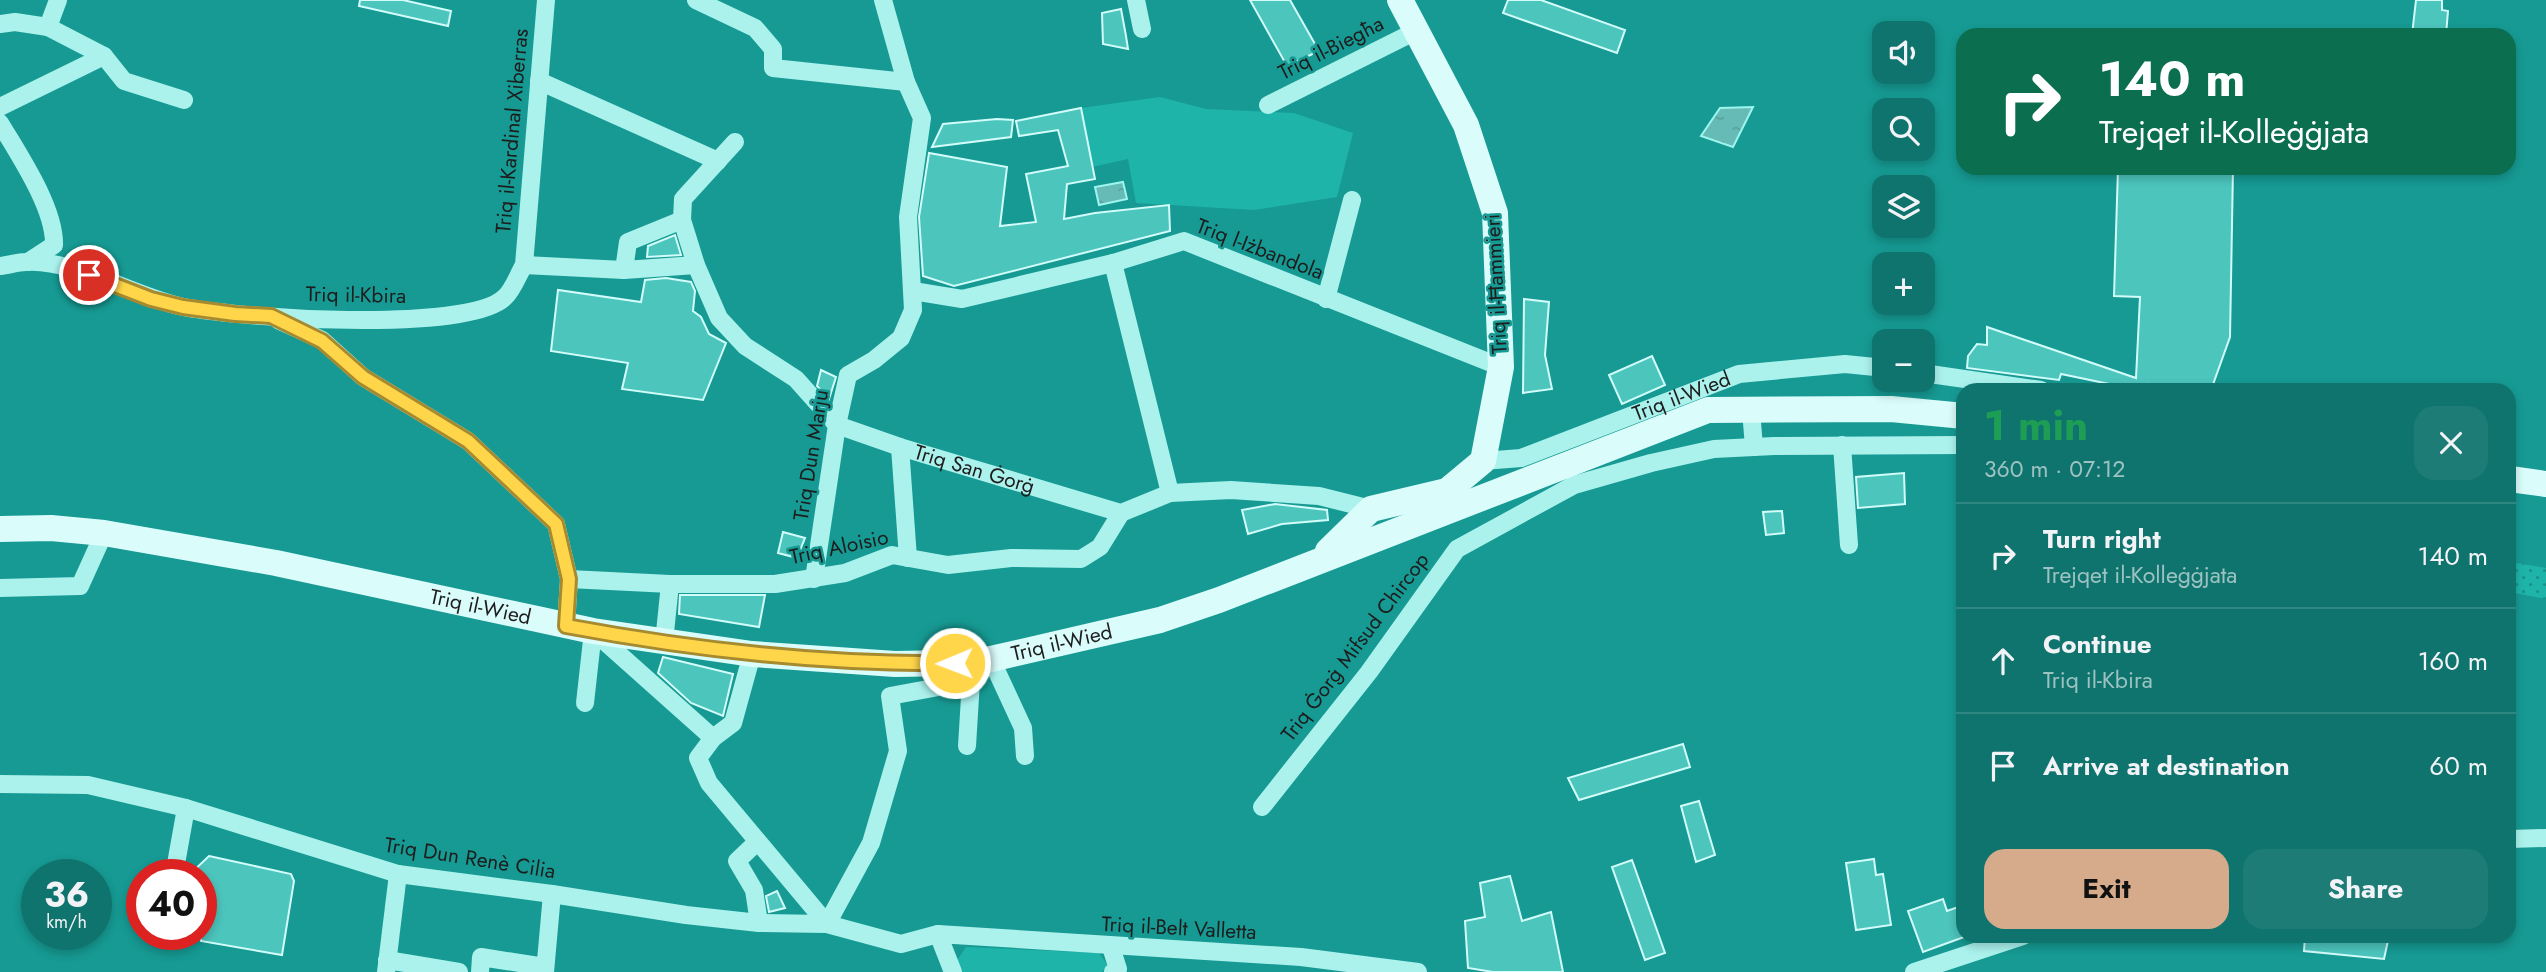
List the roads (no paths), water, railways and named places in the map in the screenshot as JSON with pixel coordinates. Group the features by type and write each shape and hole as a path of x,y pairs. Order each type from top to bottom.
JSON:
{"street":[{"path":"48,27 58,0"},
{"name":"Triq il-Kardinal Xiberras","path":"524,265 547,0"},
{"path":"696,0 755,28 773,49 773,68 906,82"},
{"name":"Triq Dun Marju","path":"814,579 837,425 848,374 874,360 901,338 913,310 908,217 922,118 906,82 883,0"},
{"path":"1136,0 1142,29"},
{"name":"Triq il-Ħammieri","path":"1400,0 1466,125 1494,213 1501,366 1483,461"},
{"path":"0,24 16,22 48,27 104,56 124,81 184,100"},
{"name":"Triq il-Biegħa","path":"1268,105 1416,31"},
{"path":"0,107 104,56"},
{"path":"539,81 719,161"},
{"path":"0,123 30,174 54,229 54,245 28,262"},
{"path":"624,270 628,242 681,220 683,199 735,142"},
{"path":"1326,299 1352,200"},
{"name":"Triq San Ġorġ","path":"681,220 696,265 719,318 745,346 796,379 837,425 900,447 1121,513"},
{"name":"Triq l-Iżbandola","path":"913,291 962,299 1113,263 1184,240 1326,299 1501,366"},
{"name":"Triq il-Kbira","path":"0,266 28,262 68,268 151,299 183,307 235,314 370,322 449,316 484,309 505,298 524,265"},
{"path":"1113,263 1170,493"},
{"path":"524,265 624,270 696,265"},
{"path":"271,316 322,341 363,377 468,441 556,524 569,579 566,626"},
{"name":"Triq il-Wied","path":"1483,461 1521,458 1739,374 1845,364 1872,367"},
{"path":"1935,375 1992,383"},
{"name":"Triq il-Wied","path":"0,529 51,528 104,533 276,564 566,626 664,642 752,654 976,667 1160,620 1219,600 1708,410 1891,409 1956,415"},
{"name":"Triq il-Wied","path":"1751,410 1754,447"},
{"path":"1842,445 1849,545"},
{"path":"1483,497 1496,528 1574,485 1651,463 1714,449 1956,445"},
{"path":"900,447 908,558"},
{"path":"1121,513 1170,493 1231,490 1319,496 1371,509 1447,491 1483,461"},
{"path":"2516,481 2546,484"},
{"path":"1319,560 1371,509"},
{"name":"Triq Aloisio","path":"569,579 670,584 775,584 845,573 892,555 948,565 1011,558 1082,559 1100,547 1121,513"},
{"name":"Triq Ġorġ Mifsud Chircop","path":"1262,807 1369,672 1457,549 1496,528"},
{"path":"0,588 80,586 104,533"},
{"path":"664,642 670,584"},
{"path":"585,704 593,631"},
{"path":"593,631 713,738"},
{"path":"752,654 733,723 713,738 698,758 709,783 827,924 871,843 898,751 890,696 976,667"},
{"path":"967,746 976,667"},
{"path":"976,667 1023,728 1025,757"},
{"name":"Triq Dun Renè Cilia","path":"0,784 88,785 186,808 398,874 686,915 759,923 827,924 901,944 938,934"},
{"path":"177,859 186,808"},
{"path":"2516,839 2546,838"},
{"path":"757,842 737,861 754,890 759,923"},
{"path":"398,874 386,966 459,972"},
{"path":"480,972 481,957 545,969 552,894"},
{"path":"938,934 953,972"},
{"name":"Triq il-Belt Valletta","path":"938,934 1301,957 1418,972"},
{"path":"1914,972 2001,943"},
{"path":"1111,947 1118,969 1113,972"}],"water":[{"path":"1753,107 1733,147 1701,136 1720,108"},
{"path":"1123,182 1127,199 1099,205 1095,187"}]}
